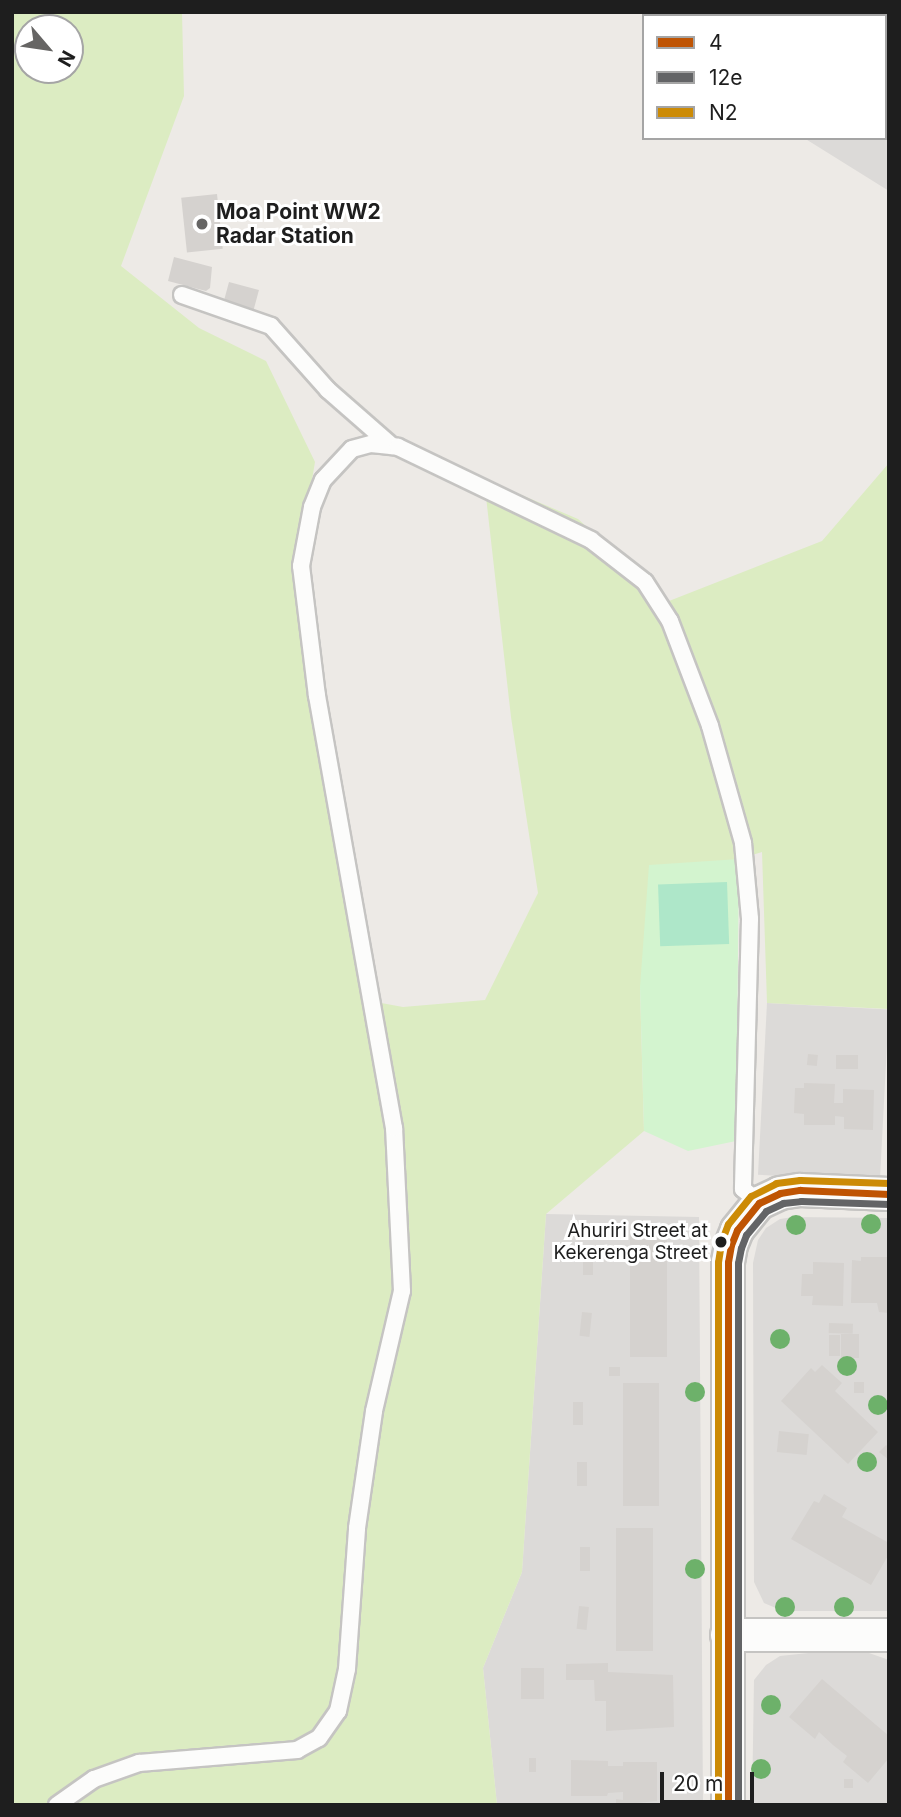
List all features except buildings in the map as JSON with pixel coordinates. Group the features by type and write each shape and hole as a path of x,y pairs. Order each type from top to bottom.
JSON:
{"street":[{"path":"729,1805 728,1262 737,1230 759,1203 780,1193 800,1189 889,1194"},
{"path":"727,1636 889,1635"}],"lane":[{"path":"182,295 271,326 328,390 392,446"},
{"path":"57,1805 94,1779 139,1763 298,1750 318,1738 338,1711 347,1669 357,1528 374,1411 402,1290 394,1128 317,696 301,566 312,507 323,480 352,449 371,444 392,446 413,453 603,547 645,582 670,621 710,726 743,843 750,919 743,1189 759,1203"}],"shaded area":[{"path":"887,16 889,17 889,191 807,140 887,140"},
{"path":"767,1003 889,1009 880,1181 758,1175"},
{"path":"546,1214 699,1217 703,1805 497,1805 483,1668 522,1572"},
{"path":"889,1218 889,1611 783,1611 764,1603 754,1582 753,1263 758,1240 766,1228 780,1219"},
{"path":"818,1652 869,1653 889,1660 889,1805 752,1805 754,1680 766,1665 780,1656"}],"green space":[{"path":"12,12 182,12 184,96 121,266 199,328 266,361 315,462 295,581 365,1000 403,1007 485,1000 538,893 511,717 484,479 578,519 669,601 822,541 889,463 889,1009 767,1003 762,852 739,859 640,987 644,1131 546,1214 522,1572 483,1668 497,1805 12,1805"},
{"path":"739,859 736,1141 688,1151 644,1131 640,987 649,865"},
{"path":"727,882 729,944 660,946 658,884"}],"transit line":[{"name":"N2","path":"718,1805 718,1262 721,1242 728,1224 751,1196 776,1183 800,1180 889,1183"},
{"name":"4","path":"728,1805 728,1262 731,1245 737,1230 759,1203 780,1193 800,1190 889,1194"},
{"name":"12e","path":"738,1805 738,1263 741,1248 746,1235 766,1211 783,1203 801,1201 889,1204"}],"place":[{"name":"Moa Point WW2 Radar Station","path":"202,224"},
{"name":"Ahuriri Street at Kekerenga Street","path":"721,1242"}]}
